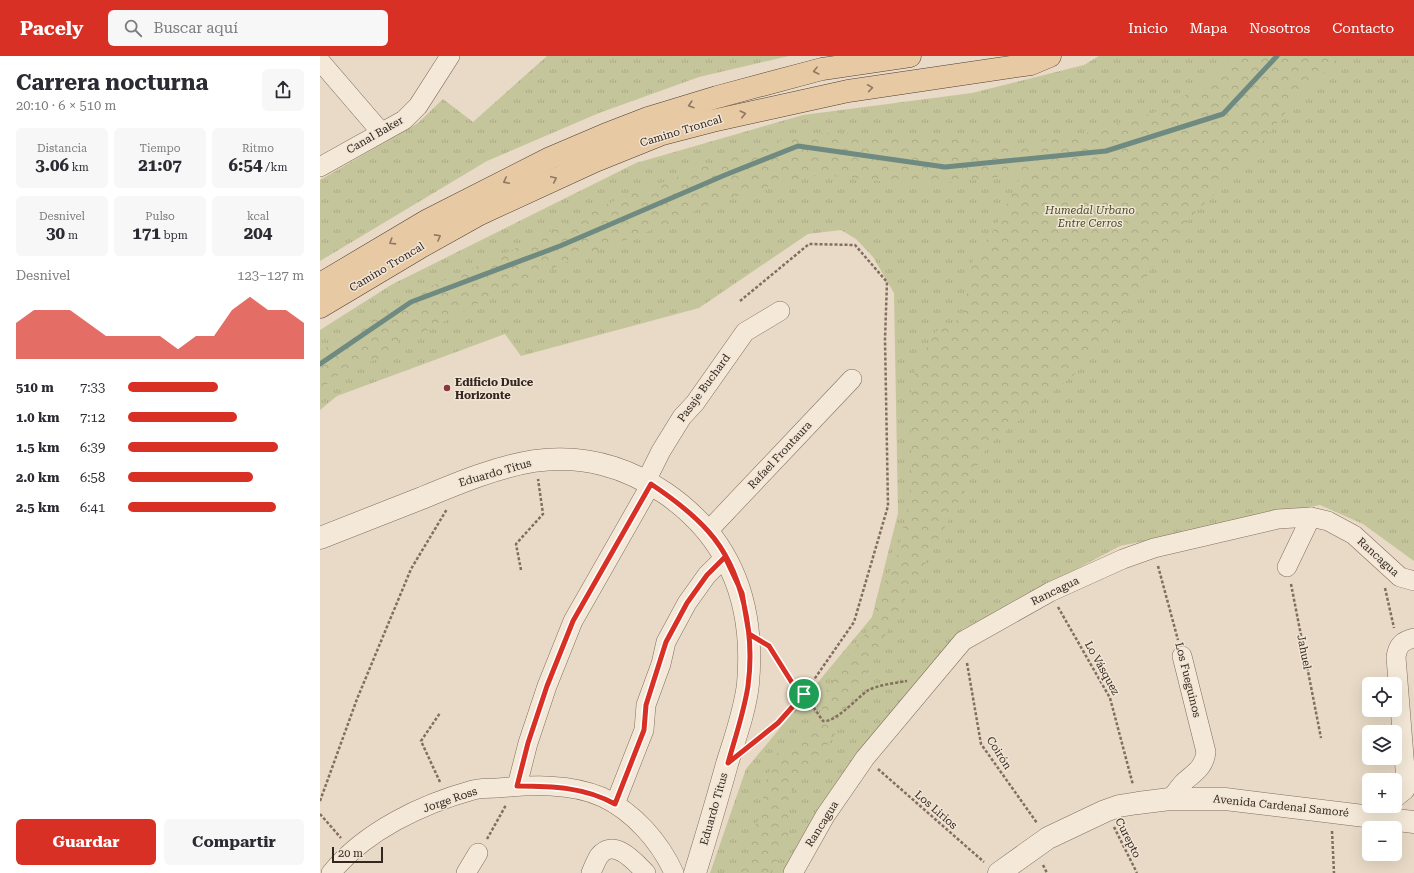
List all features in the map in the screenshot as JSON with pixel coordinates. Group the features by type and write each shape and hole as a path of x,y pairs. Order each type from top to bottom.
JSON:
{"main road":[{"name":"Camino Troncal","path":"320,284 428,220 550,158 604,135 648,118 717,97 822,69 910,56"},
{"name":"Camino Troncal","path":"320,307 419,248 480,214 595,161 662,134 712,121 848,91 1031,64 1050,56"}],"street":[{"name":"Canal Baker","path":"320,167 404,120 418,106 442,58"},
{"path":"320,61 381,132"},
{"name":"Pasaje Buchard","path":"517,786 528,743 547,686 573,621 648,482 661,451 682,417 695,403 745,332 780,311"},
{"name":"Rafael Frontaura","path":"708,531 852,379"},
{"name":"Eduardo Titus","path":"320,538 463,481 536,461 563,460 601,463 628,472 648,482 692,514 708,531 725,557 742,593 749,634 748,685 740,721 695,873"},
{"path":"1287,567 1311,517"},
{"name":"Rancagua","path":"793,873 825,816 865,758 963,641 1050,592 1123,559 1154,548 1278,518 1311,517 1328,521 1354,535 1400,577 1414,581"},
{"path":"615,804 644,730 646,705 666,642 687,603 707,575 725,557"},
{"path":"1402,792 1405,790 1406,781 1396,657 1398,647 1405,640 1414,638"},
{"name":"Los Fueguinos","path":"1170,799 1185,782 1201,768 1206,757 1182,656"},
{"name":"Jorge Ross","path":"331,873 352,850 413,813 448,799 475,790 517,786 559,786 587,791 615,804 638,821 668,860 674,873"},
{"name":"Avenida Cardenal Samoré","path":"991,868 1048,838 1105,811 1119,806 1138,803 1170,799 1225,799 1331,810 1362,811"},
{"name":"Avenida Cardenal Samoré","path":"1380,813 1414,822"},
{"path":"591,873 602,853 606,850 618,849 632,858 646,873"},
{"path":"466,873 478,854"}],"path":[{"path":"740,300 809,244 855,245 887,282 885,339 888,506 854,622 804,694 778,723 750,745"},
{"path":"521,570 516,544 544,514 536,461"},
{"path":"320,801 357,699 411,569 447,508"},
{"name":"Los Fueguinos","path":"1154,548 1182,656"},
{"name":"Jahuel","path":"1287,567 1321,738"},
{"path":"1385,585 1398,647"},
{"name":"Lo Vásquez","path":"1050,592 1110,698 1138,803"},
{"path":"749,634 769,646 799,693 811,698 814,708 823,721 828,722 833,720 853,701 869,690 911,680"},
{"name":"Coirón","path":"963,641 981,744 1048,838"},
{"path":"440,713 422,741 448,799"},
{"name":"Los Lirios","path":"865,758 991,868"},
{"path":"478,854 517,786"},
{"path":"1331,810 1334,873"},
{"name":"Curepto","path":"1105,811 1137,873"},
{"path":"320,814 352,850"}],"green space":[{"path":"547,56 789,56 699,77 599,113 487,161 320,261 320,180 418,123 443,99 473,122"},
{"path":"1099,56 1414,56 1414,561 1363,524 1320,505 1120,546 961,630 859,756 792,873 710,873 746,769 872,617 898,513 894,293 873,257 856,239 841,230 808,234 699,308 521,356 505,334 337,396 320,410 320,330 391,285 636,163 803,115 972,93 1084,65"},
{"name":"Humedal Urbano Entre Cerros","path":"1234,56 1340,56 1297,98 1252,155 1192,216 1157,259 1128,309 1077,372 987,447 875,654 833,738 796,784 788,800 788,840 770,873 737,873 748,854 753,831 763,809 763,790 775,755 825,719 821,705 824,696 842,662 871,627 877,598 898,554 912,485 910,397 916,368 935,332 956,321 964,312 973,259 995,228 1022,174 946,183 898,183 833,176 814,176 770,186 700,208 681,219 559,265 526,283 501,291 421,334 401,338 390,354 341,373 320,389 320,351 424,289 487,262 616,200 732,156 801,134 838,133 919,136 983,142 1018,148 1055,138 1080,135 1153,113 1199,88"}],"waterway":[{"path":"320,364 411,302 560,246 725,175 798,146 945,167 1106,151 1223,114 1277,56"}],"place":[{"name":"Edificio Dulce Horizonte","path":"447,388"}],"route":[{"path":"804,694 778,723 728,763 748,685 749,634 742,593 725,557 718,544 708,531 692,514 670,496 651,484 573,621 547,686 528,743 517,786 559,786 587,791 615,804 644,730 646,705 661,664 666,642 687,603 707,575 725,557 742,593 749,634 769,646 796,689 799,693 804,694"}]}
